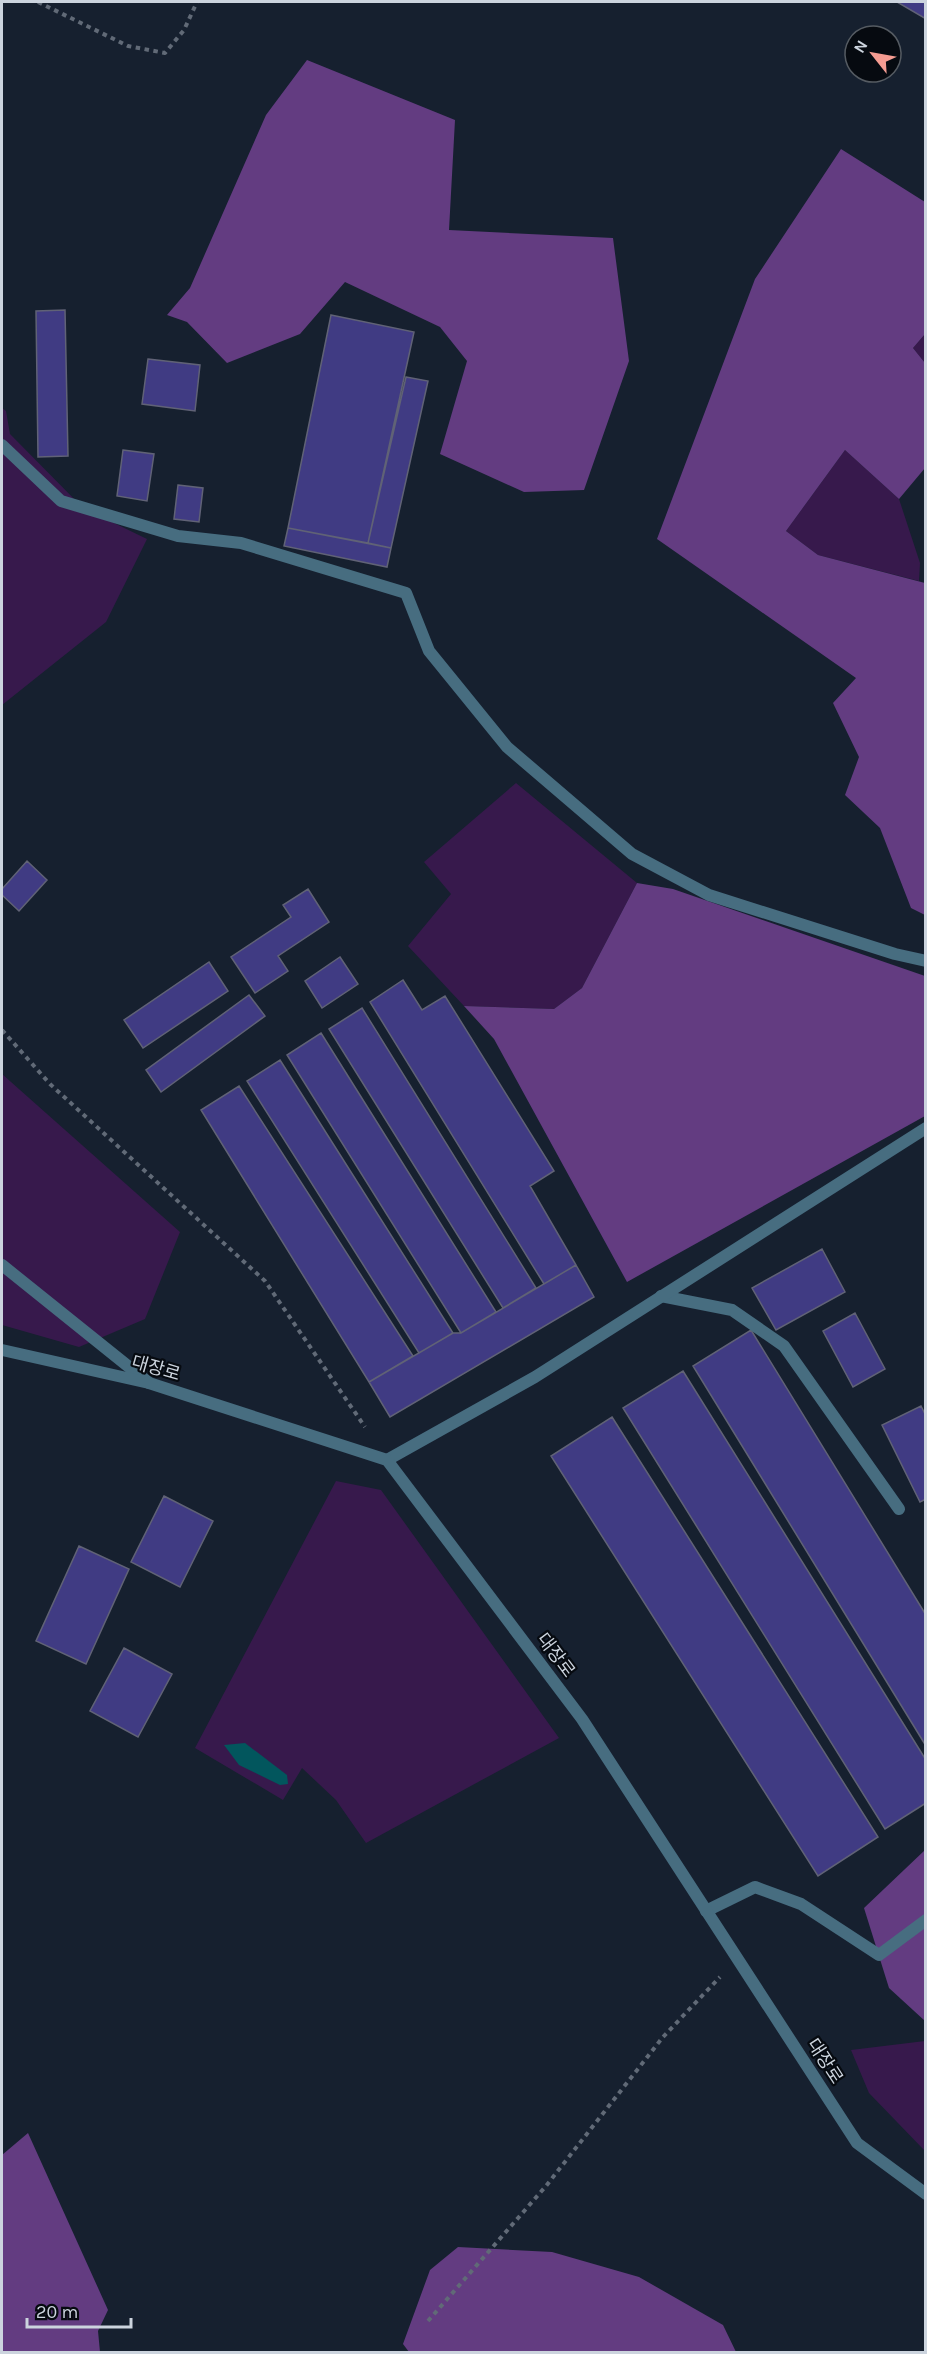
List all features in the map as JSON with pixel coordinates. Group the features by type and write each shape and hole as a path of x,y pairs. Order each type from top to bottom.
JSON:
{"street":[{"path":"2,445 61,501 178,536 241,543 406,592 429,651 507,747 632,854 709,895 895,954 926,961"},
{"path":"387,1460 535,1377 926,1128"},
{"path":"2,1265 149,1383"},
{"path":"661,1296 732,1310 784,1346 899,1509"},
{"name":"대장로","path":"2,1350 149,1383 387,1460 582,1719 857,2143 926,2194"},
{"path":"706,1911 755,1887 801,1904 879,1955 926,1920"}],"path":[{"path":"38,2 128,46 165,52 184,30 197,2"},
{"path":"2,1030 50,1084 265,1281 387,1460"},
{"path":"428,2321 546,2186 663,2037 737,1959"}],"shaded area":[{"path":"307,60 455,120 449,230 613,238 629,361 584,490 524,492 440,454 467,361 440,327 345,282 300,334 227,363 187,322 167,315 190,288 266,115"},
{"path":"841,149 925,202 925,334 913,348 925,363 925,468 899,499 845,450 786,531 818,555 925,583 925,915 911,908 880,828 845,795 859,757 833,703 856,678 657,539 755,279"},
{"path":"925,334 925,363 913,348"},
{"path":"2,408 6,411 10,434 83,508 147,539 106,622 2,705"},
{"path":"845,450 899,499 920,563 919,581 818,555 786,531"},
{"path":"516,783 637,883 582,988 554,1009 464,1006 408,946 451,894 424,862"},
{"path":"637,883 673,889 925,976 925,1116 627,1282 494,1039 464,1006 554,1009 582,988"},
{"path":"2,1074 180,1232 145,1319 79,1347 2,1325"},
{"path":"336,1481 381,1490 559,1738 366,1843 336,1800 302,1768 283,1800 195,1748"},
{"path":"245,1743 287,1775 288,1784 280,1785 239,1765 224,1745"},
{"path":"925,1850 925,2021 889,1988 864,1908"},
{"path":"926,2041 925,2151 869,2093 851,2050"},
{"path":"28,2133 108,2310 98,2331 100,2352 2,2352 2,2155"},
{"path":"458,2247 552,2252 639,2277 723,2325 736,2352 409,2352 403,2344 430,2270"}],"building":[{"path":"897,2 926,2 926,19"},
{"path":"65,310 68,456 38,457 36,311"},
{"path":"331,315 414,332 368,543 288,528"},
{"path":"148,359 200,365 195,411 142,404"},
{"path":"406,377 428,381 391,548 368,543"},
{"path":"123,450 154,454 147,501 117,496"},
{"path":"178,485 203,488 199,522 174,519"},
{"path":"288,528 391,548 387,567 284,546"},
{"path":"27,861 47,880 19,911 2,895 2,889"},
{"path":"308,889 329,922 278,956 288,971 255,993 231,957 291,917 283,905"},
{"path":"340,957 358,984 322,1008 305,981"},
{"path":"209,962 228,991 143,1048 124,1020"},
{"path":"403,980 422,1010 445,996 554,1171 530,1186 576,1265 544,1284 370,1002"},
{"path":"249,995 265,1016 161,1092 146,1070"},
{"path":"362,1008 536,1288 503,1308 329,1029"},
{"path":"321,1033 496,1312 461,1333 287,1055"},
{"path":"280,1060 453,1333 419,1353 247,1081"},
{"path":"239,1086 413,1356 369,1382 201,1110"},
{"path":"822,1249 845,1292 776,1330 752,1288"},
{"path":"576,1265 594,1297 390,1417 369,1382 453,1333 461,1333"},
{"path":"855,1313 885,1369 853,1387 823,1331"},
{"path":"751,1330 926,1615 926,1746 693,1366"},
{"path":"683,1371 926,1760 926,1803 885,1829 623,1408"},
{"path":"921,1406 926,1416 926,1499 920,1502 882,1425"},
{"path":"612,1417 878,1837 818,1876 551,1456"},
{"path":"164,1496 213,1521 180,1587 131,1562"},
{"path":"79,1546 129,1569 86,1664 36,1641"},
{"path":"124,1648 172,1674 138,1737 90,1711"}]}
